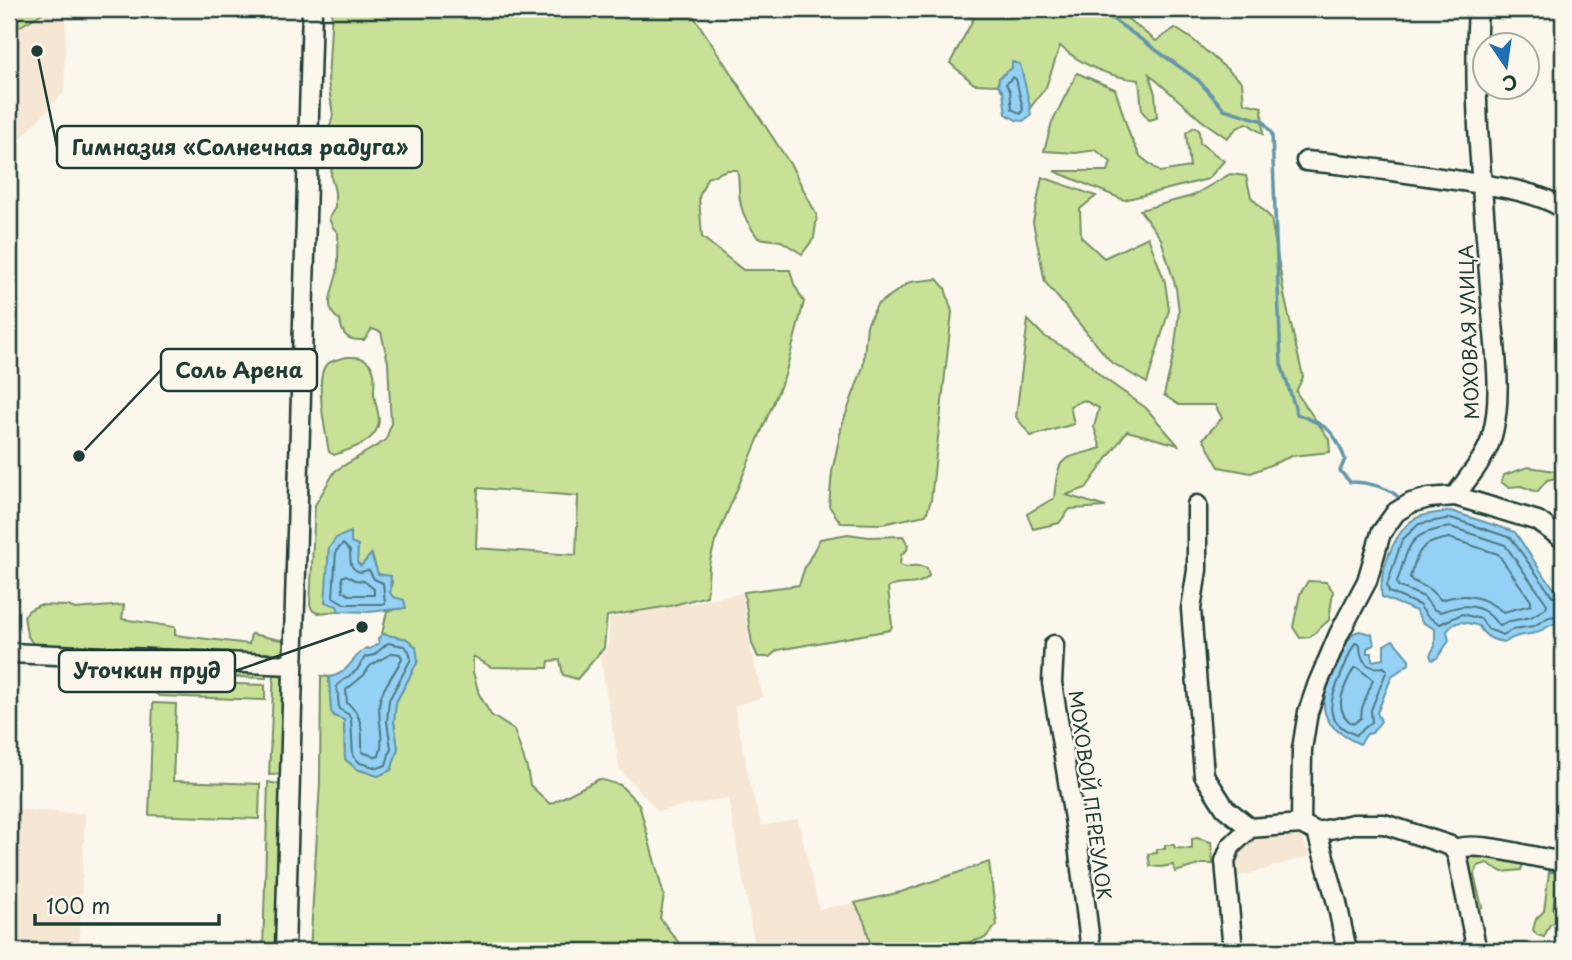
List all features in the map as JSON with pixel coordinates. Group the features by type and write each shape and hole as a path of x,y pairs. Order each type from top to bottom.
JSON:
{"street":[{"path":"285,951 312,9"},
{"name":"МОХОВАЯ УЛИЦА","path":"1455,496 1485,454 1493,436 1497,411 1478,137 1478,9"},
{"path":"1306,161 1355,165 1483,185 1534,195 1563,208"},
{"path":"1347,951 1337,903 1309,828 1300,787 1301,749 1311,702 1339,634 1367,581 1381,533 1396,513 1411,503 1429,498 1455,496 1538,521 1563,539"},
{"path":"1197,505 1197,570 1191,609 1204,775 1224,808 1250,828 1384,824 1455,849 1464,845 1477,845 1541,860 1563,861"},
{"name":"МОХОВОЙ ПЕРЕУЛОК","path":"1054,645 1052,683 1077,837 1091,951"},
{"path":"9,653 293,664"},
{"path":"1233,951 1225,861 1231,846 1250,828"},
{"path":"1455,849 1477,951"}],"shaded area":[{"path":"9,9 66,9 64,92 9,151"},
{"path":"742,593 750,647 763,697 734,706 753,797 762,826 798,819 819,909 855,903 865,923 872,951 756,951 728,798 658,811 620,770 600,657 608,646 610,618"},
{"path":"9,809 85,814 79,951 9,951"},
{"path":"1300,833 1310,856 1230,879 1230,866 1239,849 1262,835"}],"green space":[{"path":"9,9 49,9 12,31 9,30"},
{"path":"332,9 689,9 792,167 817,216 814,238 802,254 781,241 758,238 742,210 737,170 727,170 707,178 699,197 702,237 743,270 790,270 804,302 785,375 715,542 709,565 707,596 670,606 607,616 604,648 577,679 563,675 560,660 549,661 548,668 491,667 473,656 473,672 479,694 491,715 514,730 530,785 550,804 599,779 620,785 639,804 664,896 660,918 682,951 310,951 320,782 321,676 329,677 331,711 334,716 344,720 345,759 357,769 378,776 391,770 398,749 394,722 396,702 412,673 416,647 407,639 382,634 387,611 405,608 404,600 393,597 390,593 392,581 378,574 372,555 361,566 357,562 358,546 329,548 328,563 339,611 318,613 313,611 310,605 315,505 335,471 386,440 391,424 388,362 381,332 372,329 364,340 349,338 330,305 337,273 338,233 329,218 335,207 335,192 331,177 332,158 326,142 333,115 328,81","holes":["478,488 578,496 576,555 476,548"]},
{"path":"950,9 1115,9 1156,41 1175,28 1192,39 1242,82 1244,103 1262,107 1263,134 1247,123 1227,138 1201,120 1149,74 1155,94 1157,118 1149,120 1142,111 1139,80 1096,69 1060,46 1046,87 1030,108 1026,91 1012,68 999,78 998,85 974,84 950,63 974,18"},
{"path":"1077,73 1115,89 1130,136 1140,156 1160,172 1190,167 1186,133 1194,127 1199,130 1200,143 1224,161 1208,179 1124,200 1054,171 1108,171 1111,162 1096,150 1076,153 1044,151 1052,122"},
{"path":"1230,174 1246,176 1251,197 1271,218 1285,299 1303,377 1296,392 1329,439 1330,452 1292,456 1251,473 1219,467 1203,439 1222,418 1215,405 1179,405 1164,395 1174,353 1179,311 1176,288 1161,239 1140,210 1192,196"},
{"path":"1042,177 1096,196 1080,209 1081,237 1104,258 1148,237 1165,282 1169,310 1147,383 1111,362 1045,282 1033,222"},
{"path":"937,279 945,288 952,312 931,500 926,515 882,524 841,523 829,506 832,472 842,425 863,367 867,325 877,305 910,282"},
{"path":"1028,320 1044,336 1083,358 1101,376 1146,408 1178,445 1127,431 1086,488 1066,495 1106,507 1070,509 1059,523 1033,529 1027,514 1054,498 1060,465 1069,457 1101,448 1094,427 1099,408 1084,400 1070,406 1074,424 1031,436 1016,417"},
{"path":"347,357 363,359 373,369 379,422 374,433 365,442 334,455 329,452 321,382 326,365"},
{"path":"1528,467 1555,471 1562,477 1547,480 1537,492 1521,486 1508,487 1501,482 1504,475"},
{"path":"848,534 869,537 903,536 908,545 901,555 900,565 927,568 929,576 919,582 888,588 892,626 890,630 778,650 769,657 758,657 752,644 744,592 799,585 820,539"},
{"path":"1308,581 1326,582 1333,591 1329,620 1310,637 1300,638 1293,627 1300,594"},
{"path":"39,605 68,606 75,609 124,605 122,619 175,627 175,635 249,644 251,634 286,641 287,653 267,653 266,656 35,647 27,635 24,616"},
{"path":"157,667 264,669 266,678 154,674"},
{"path":"274,672 287,681 283,774 269,775"},
{"path":"154,681 265,685 265,700 159,696 154,692"},
{"path":"153,703 176,704 173,781 260,784 259,819 149,815"},
{"path":"268,782 282,785 280,951 263,951"},
{"path":"1192,839 1211,842 1213,864 1202,864 1175,872 1173,865 1150,866 1148,854 1157,853 1157,849 1165,849 1165,845 1192,849"},
{"path":"1472,853 1523,863 1521,870 1502,872 1487,863 1478,866 1474,875 1482,907 1479,910 1475,908 1465,867"},
{"path":"989,862 997,925 985,938 969,942 969,951 872,951 865,923 855,903 901,892"},
{"path":"1549,872 1558,873 1553,909 1556,913 1563,913 1563,922 1550,924 1544,937 1533,930 1536,919 1544,911"}],"water":[{"path":"1012,62 1020,64 1029,102 1031,115 1023,121 1006,114 1003,92 998,85 999,78 1012,68"},
{"path":"1451,511 1515,532 1540,570 1563,596 1563,622 1506,642 1490,638 1479,626 1458,623 1447,631 1449,641 1437,658 1432,660 1430,655 1435,646 1435,629 1422,622 1416,611 1382,597 1382,577 1389,554 1407,525 1422,516"},
{"path":"351,532 351,543 358,546 357,562 361,566 371,554 378,574 391,576 390,593 393,597 404,600 406,608 369,612 339,611 337,606 325,602 329,548 336,538"},
{"path":"1359,631 1372,634 1374,645 1367,648 1367,653 1372,653 1372,661 1384,659 1384,645 1393,640 1409,659 1409,664 1392,676 1377,713 1381,721 1360,744 1341,734 1330,723 1324,700 1347,641"},
{"path":"382,634 407,639 416,647 418,661 396,702 394,722 398,749 391,770 378,776 357,769 345,759 344,720 334,716 331,711 329,677 341,673 366,648 370,649 379,643 378,639"}],"waterway":[{"path":"1094,9 1114,20 1198,80 1224,109 1263,121 1272,134 1281,364 1297,414 1322,425 1333,434 1345,459 1340,471 1350,482 1386,489 1402,502"}],"place":[{"name":"Гимназия «Солнечная радуга»","path":"37,51"},
{"name":"Соль Арена","path":"79,456"},
{"name":"Уточкин пруд","path":"362,627"}]}
